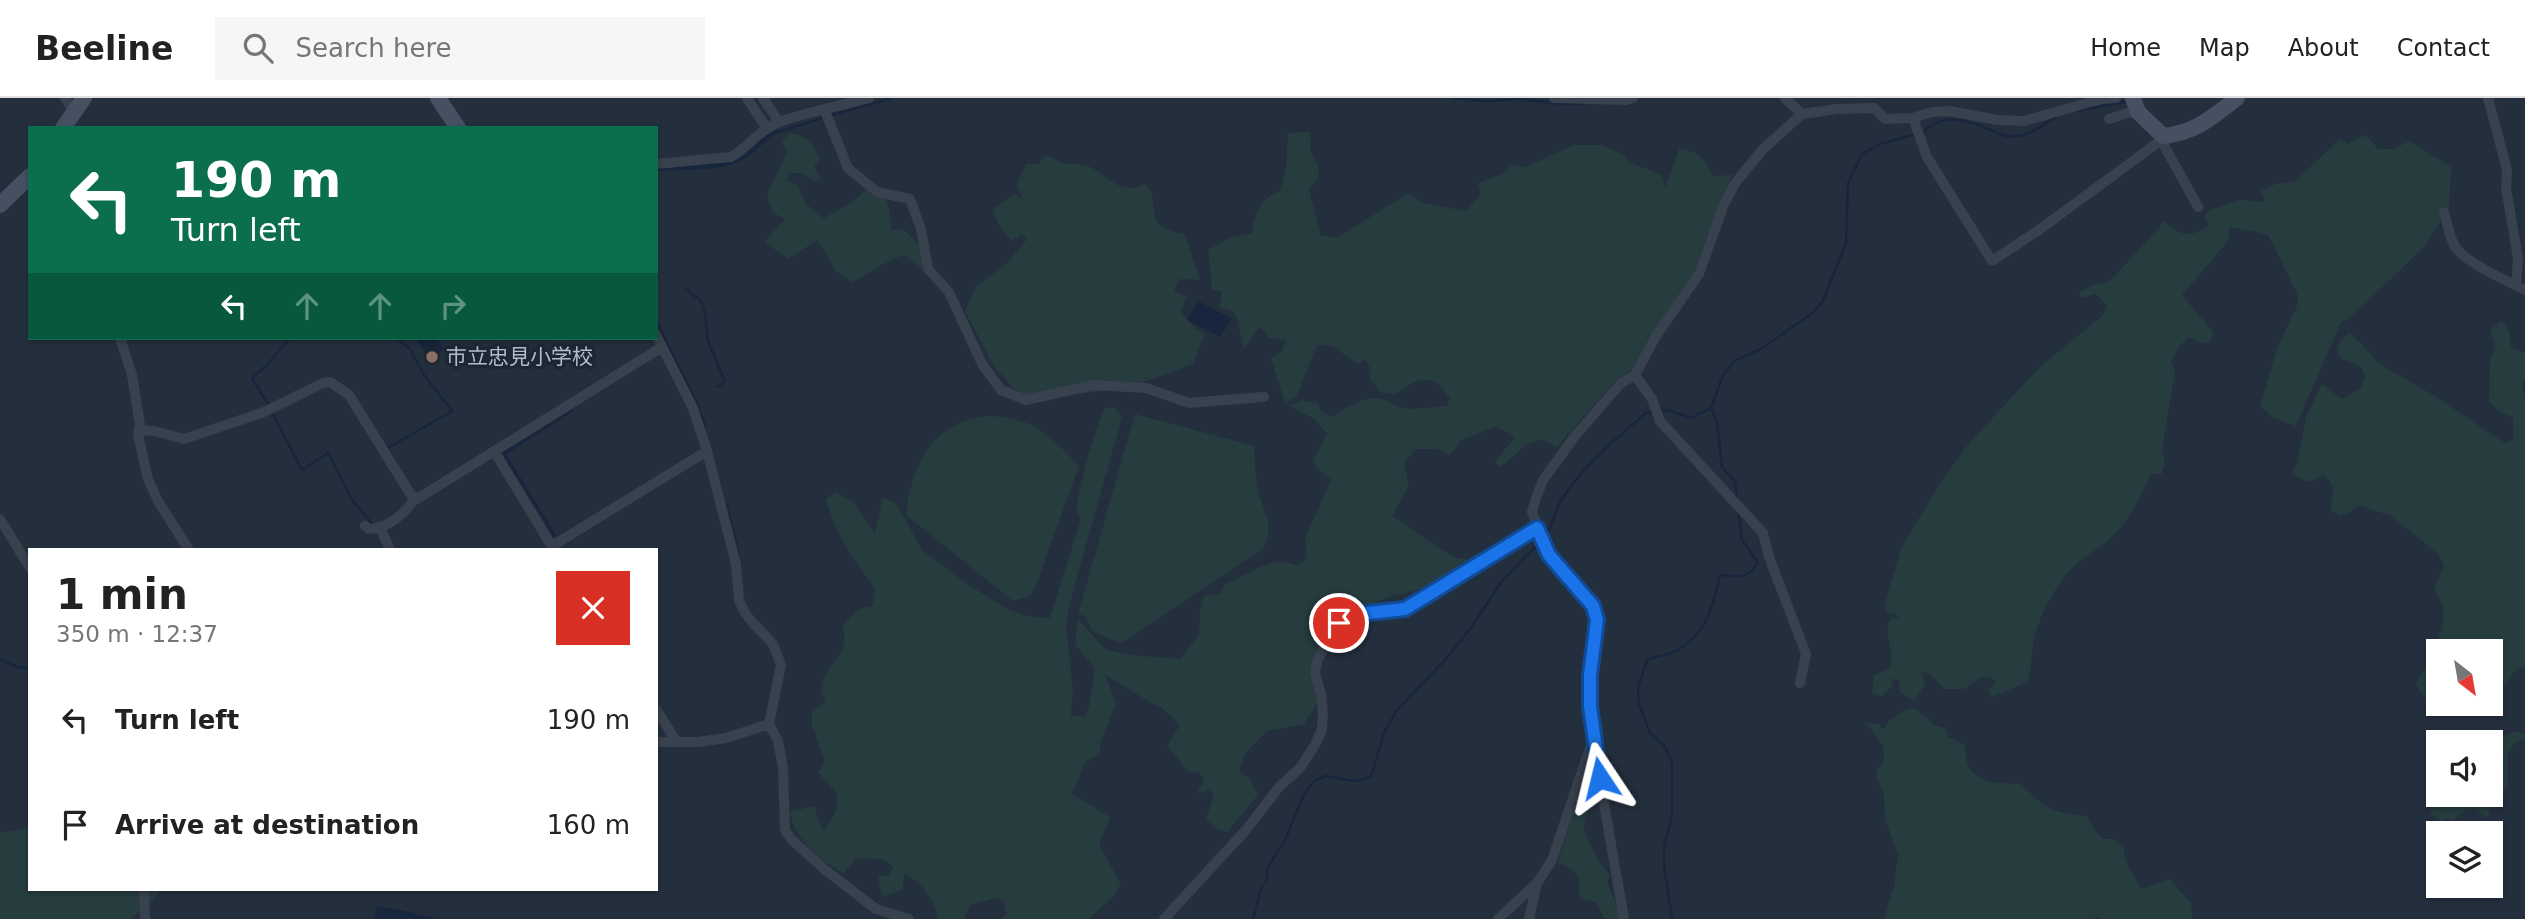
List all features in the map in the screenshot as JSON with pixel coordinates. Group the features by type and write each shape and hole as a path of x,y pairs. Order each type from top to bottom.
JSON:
{"street":[{"path":"64,126 69,105 84,98"},
{"path":"438,98 457,126"},
{"path":"747,98 767,129"},
{"path":"763,98 779,122"},
{"path":"658,164 731,157 779,122 830,105 869,98"},
{"path":"1554,98 1633,98"},
{"path":"1785,98 1802,114"},
{"path":"1624,919 1593,740 1590,675 1597,620 1593,606 1549,555 1537,528 1532,512 1543,481 1575,436 1621,383 1635,375 1656,336 1699,274 1724,204 1736,182 1762,150 1802,114 1875,103 1885,119 1913,118 1932,112 1950,111 1997,120 2024,121 2079,104 2116,98"},
{"path":"1913,118 1927,157 1992,261 2039,230 2163,137 2183,134 2201,126 2237,98"},
{"path":"2444,212 2453,244 2459,252 2502,280 2521,287 2506,188 2507,170 2488,98"},
{"path":"2109,119 2135,104 2163,137 2165,147 2199,207"},
{"path":"830,105 848,168 877,192 911,199 921,229 928,269 949,292 982,365 1001,390 1027,400 1093,385 1146,388 1189,403 1264,397"},
{"path":"0,205 28,178"},
{"path":"658,339 692,408 706,451 736,564 739,600 752,623 773,644 781,665 769,724 778,741 783,768 785,830 791,839 824,869 876,909 909,919"},
{"path":"121,340 132,374 137,402 138,435 146,468 158,500 189,548"},
{"path":"365,526 380,527 398,516 415,498 662,347"},
{"path":"1635,375 1652,399 1660,421 1763,533 1769,557 1806,654 1800,683"},
{"path":"139,429 184,439 264,412 330,382 349,395 415,498"},
{"path":"494,451 553,548 706,451"},
{"path":"0,519 28,565"},
{"path":"380,527 389,548"},
{"path":"1164,919 1246,830 1279,787 1300,768 1315,745 1322,729 1323,714 1315,673 1317,661 1339,623 1358,614 1405,609 1537,528"},
{"path":"658,712 676,741"},
{"path":"658,741 726,738 769,724"},
{"path":"1498,919 1537,883 1552,860 1593,740"},
{"path":"1529,919 1537,883"},
{"path":"144,891 145,919"}],"green space":[{"path":"1311,132 1310,150 1318,165 1319,176 1309,190 1321,236 1339,237 1408,193 1422,203 1466,211 1481,193 1478,183 1502,174 1512,165 1526,167 1573,145 1603,145 1626,156 1629,162 1662,175 1665,188 1679,149 1700,156 1713,176 1732,175 1693,276 1632,370 1616,380 1557,447 1543,439 1526,445 1501,467 1494,462 1514,439 1510,433 1495,427 1461,440 1450,455 1436,449 1416,449 1404,463 1409,485 1392,516 1451,556 1472,561 1426,588 1388,597 1354,612 1329,636 1320,671 1316,705 1304,724 1267,731 1246,752 1239,771 1250,779 1258,795 1227,832 1217,829 1206,819 1214,794 1209,790 1197,793 1204,781 1198,771 1189,772 1167,746 1180,725 1160,706 1105,674 1116,704 1100,743 1100,754 1085,762 1072,794 1110,817 1099,845 1121,884 1114,896 1089,919 1001,919 1006,914 1004,902 996,898 970,905 964,919 938,919 926,892 904,873 903,889 882,897 878,876 889,875 893,867 885,860 856,858 844,873 826,862 802,840 792,822 790,812 814,806 823,832 837,807 834,790 818,773 825,762 812,725 812,712 826,702 822,686 845,642 843,625 858,609 872,606 876,590 840,535 826,499 836,493 853,501 875,534 883,497 896,503 922,550 970,586 1008,609 1026,616 1050,618 1081,518 1076,512 1091,446 1105,407 1114,408 1122,417 1068,610 1066,628 1073,691 1071,716 1085,716 1095,668 1075,645 1078,619 1105,649 1129,655 1181,659 1199,634 1204,596 1221,593 1224,584 1261,567 1279,562 1298,566 1307,558 1305,538 1331,480 1313,461 1327,433 1314,419 1290,406 1301,400 1319,404 1319,410 1333,417 1370,398 1383,399 1408,409 1447,406 1450,399 1444,390 1431,381 1410,384 1395,395 1380,392 1369,378 1371,370 1365,359 1358,364 1332,346 1317,345 1297,395 1285,403 1271,358 1282,351 1286,340 1269,338 1260,327 1244,349 1233,311 1219,307 1222,292 1212,289 1208,250 1229,238 1252,233 1254,220 1263,202 1280,191 1286,169 1288,133"},
{"path":"790,133 809,141 820,159 814,167 821,178 815,181 800,173 790,173 787,180 798,185 805,203 824,219 874,185 884,194 892,231 903,228 920,246 923,255 922,270 905,255 852,282 837,272 817,240 788,259 764,242 785,219 772,212 767,195 787,152 782,141"},
{"path":"2366,135 2378,149 2393,149 2410,141 2451,167 2449,206 2424,247 2349,319 2341,322 2296,426 2273,418 2260,406 2278,346 2297,306 2298,296 2269,236 2229,227 2229,240 2182,295 2213,332 2211,340 2205,344 2188,338 2178,347 2171,362 2175,371 2162,451 2165,463 2161,475 2152,473 2121,528 2074,566 2057,587 2037,627 2027,682 1992,697 1987,690 1996,682 1990,677 1981,677 1964,689 1944,689 1932,676 1921,670 1925,684 1915,700 1900,693 1899,681 1891,678 1893,685 1882,696 1872,695 1874,676 1890,667 1888,626 1890,620 1899,618 1895,613 1886,613 1885,604 1902,546 1941,482 1969,443 2041,366 2102,316 2107,306 2096,294 2081,298 2079,292 2110,281 2165,221 2185,234 2202,230 2208,226 2205,216 2209,210 2240,200 2265,202 2261,191 2278,183 2294,182 2340,139 2348,144"},
{"path":"1045,156 1063,163 1088,166 1127,188 1144,184 1153,198 1156,220 1170,231 1185,234 1200,280 1180,279 1174,291 1187,297 1180,311 1195,328 1205,334 1193,363 1152,379 1108,390 1041,396 1019,395 993,365 965,311 975,288 1009,261 1027,239 1021,234 1012,241 998,224 993,209 1014,194 1022,198 1017,184 1026,164 1038,164"},
{"path":"2502,321 2509,331 2511,348 2525,352 2525,381 2522,384 2525,398 2525,668 2521,667 2514,672 2506,685 2503,684 2503,639 2438,639 2443,613 2441,601 2434,590 2444,565 2437,553 2391,516 2358,505 2340,516 2330,510 2333,491 2331,483 2323,475 2309,482 2291,474 2297,463 2306,417 2322,384 2342,399 2360,389 2365,376 2361,367 2340,358 2337,345 2349,333 2377,362 2436,397 2506,444 2513,440 2513,418 2489,402 2490,361 2495,346 2490,329"},
{"path":"1135,414 1254,446 1257,485 1268,533 1263,549 1121,643 1092,631 1085,616 1078,614"},
{"path":"989,416 1018,420 1040,430 1079,466 1036,585 1030,596 1013,601 906,515 914,478 928,448 939,436 953,427"},
{"path":"2426,665 2426,700 2416,684"},
{"path":"1909,708 1917,709 1934,725 1945,728 1948,737 1964,744 1969,767 1978,776 1995,783 2020,783 2049,808 2087,816 2095,831 2104,839 2115,839 2124,847 2125,860 2141,889 2169,879 2191,903 2193,919 1884,919 1894,886 1898,855 1885,819 1884,795 1877,778 1877,770 1884,761 1883,747 1867,723 1879,724 1883,730 1889,720"},
{"path":"2516,731 2525,734 2525,738 2513,744 2507,756 2508,786 2503,792 2503,736"},
{"path":"1577,799 1588,814 1583,827 1598,861 1610,875 1607,883 1618,908 1619,919 1605,919 1595,902 1585,900 1578,894 1579,882 1573,870 1558,863"},
{"path":"2429,807 2490,807 2488,818 2473,809 2462,812 2453,821 2446,818 2441,821 2431,814"},
{"path":"28,826 28,891 159,891 155,898 131,919 0,919 0,832"}],"water":[{"path":"778,129 778,133 749,156 730,165 710,169 658,171 658,167 736,160 762,138"},
{"path":"1198,301 1232,319 1220,337 1187,320"},
{"path":"416,340 437,340 444,349 429,359"},
{"path":"573,409 574,411 506,454 556,535 554,537 502,453"},
{"path":"377,906 397,909 436,919 375,919"}],"waterway":[{"path":"832,115 891,98"},
{"path":"1452,98 1487,101 1521,99 1581,104"},
{"path":"2077,111 2129,101"},
{"path":"775,133 825,117"},
{"path":"1922,132 1939,122 1951,120 1973,123 2006,136 2019,136 2034,131 2057,117"},
{"path":"1737,497 1735,482 1722,467 1717,422 1711,408 1723,375 1736,360 1761,349 1814,312 1823,301 1846,243 1848,183 1862,154 1880,144 1916,134"},
{"path":"685,289 700,300 704,307 708,341 725,382 717,387"},
{"path":"658,324 705,426"},
{"path":"269,406 252,378 288,340"},
{"path":"388,448 452,411 424,375 410,349 399,340"},
{"path":"1659,411 1668,410 1691,418 1711,408"},
{"path":"1545,536 1561,501 1579,476 1623,433 1646,413 1652,412"},
{"path":"273,414 302,470 328,453 353,501 374,526"},
{"path":"726,504 739,554"},
{"path":"1672,919 1664,865 1664,846 1672,816 1672,761 1664,746 1650,733 1639,704 1638,688 1647,660 1684,646 1701,629 1711,609 1720,575 1746,575 1758,563 1742,540 1738,511"},
{"path":"1253,919 1262,886 1267,880 1268,867 1285,840 1303,796 1314,781 1326,776 1354,781 1371,777 1384,733 1397,710 1445,660 1473,625 1502,581 1541,541"},
{"path":"0,659 28,669"}],"place":[{"name":"市立忠見小学校","path":"432,357"}],"route":[{"path":"1339,623 1358,614 1405,609 1537,528 1549,555 1593,606 1597,620 1590,675 1590,706 1600,778"}]}
